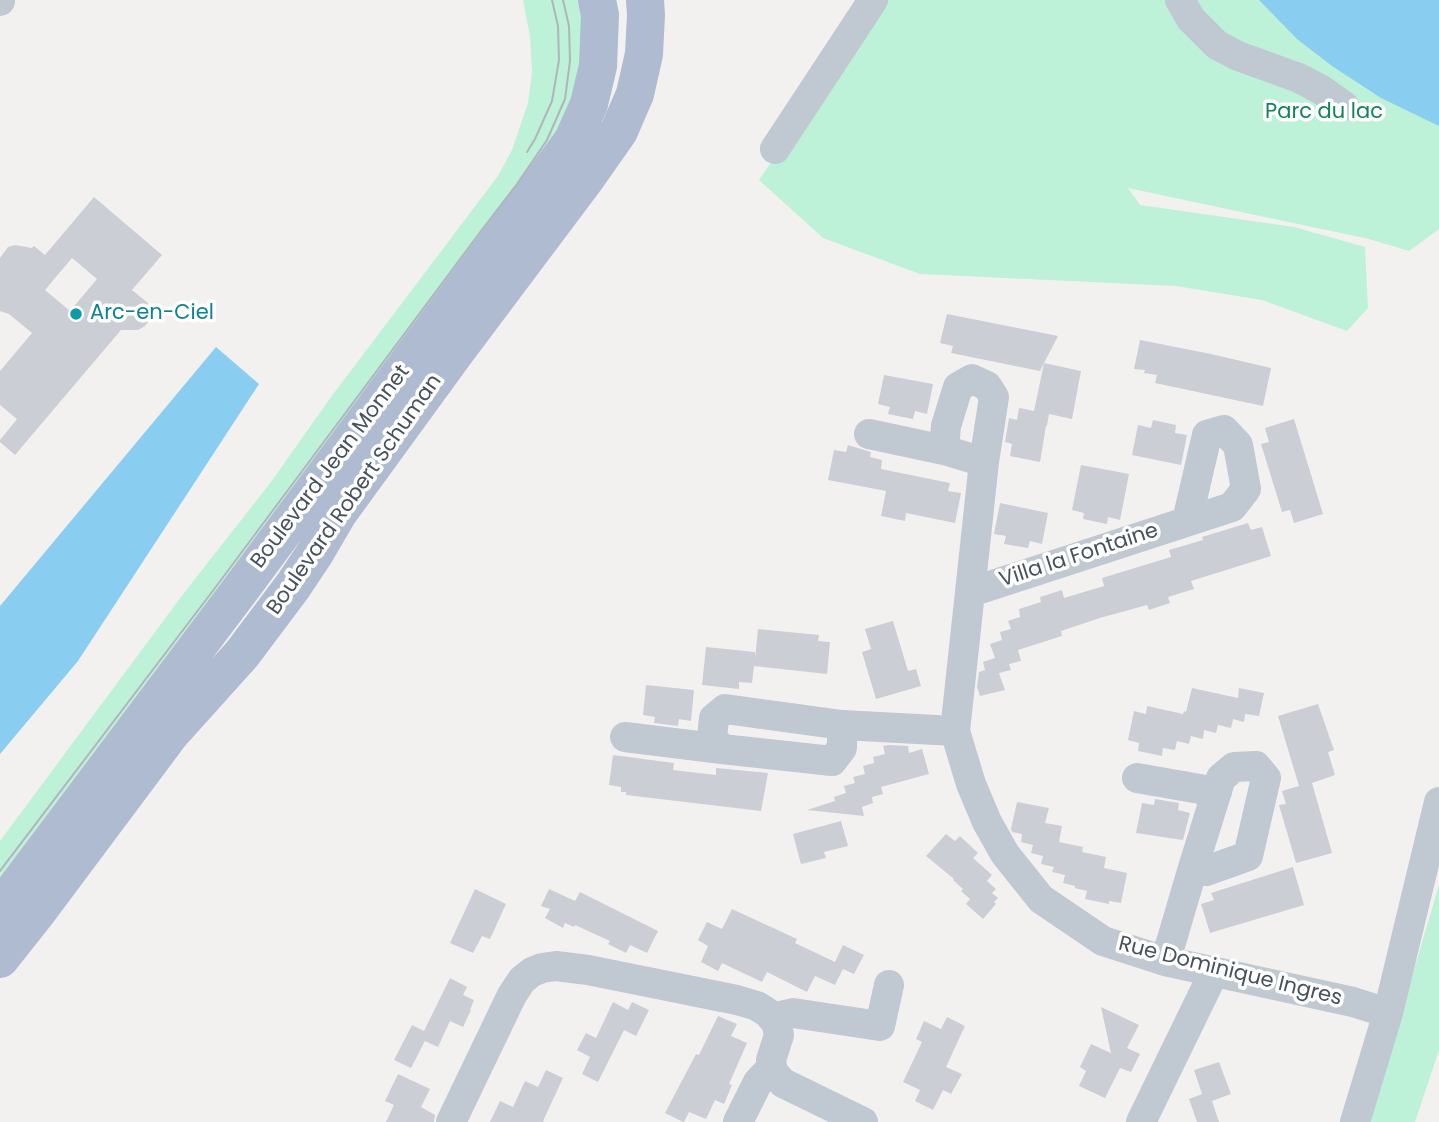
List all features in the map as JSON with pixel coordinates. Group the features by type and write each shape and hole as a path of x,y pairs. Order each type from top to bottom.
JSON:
{"main road":[{"name":"Boulevard Jean Monnet","path":"0,909 573,140 589,104 598,66 600,15 597,0"},
{"name":"Boulevard Robert Schuman","path":"0,959 171,733 249,645 300,575 338,512 619,131 635,94 645,54 645,0"}],"street":[{"path":"775,149 873,0"},
{"path":"1180,0 1191,19 1217,45 1238,56 1309,83 1343,106"},
{"name":"Rue Dominique Ingres","path":"944,450 946,426 958,387 972,379 987,386 994,397 984,462 955,730 971,784 987,822 1005,853 1041,899 1103,941 1165,961 1353,1002 1388,1013"},
{"path":"869,434 944,450 984,462"},
{"name":"Villa la Fontaine","path":"971,592 1187,521"},
{"path":"722,749 712,737 714,718 725,709 842,725 955,730"},
{"path":"625,737 832,761 842,748 842,725"},
{"path":"1165,961 1192,871 1221,778 1234,767 1256,766 1266,778 1248,856 1206,872 1192,871"},
{"path":"1137,778 1217,792"},
{"path":"1355,1122 1434,847 1439,802"},
{"path":"451,1122 512,995 522,980 542,968 556,966 588,970 757,1006 776,1022 779,1035 771,1060 773,1072 783,1083 863,1122"},
{"path":"1141,1122 1214,972"},
{"path":"772,1018 793,1013 880,1026 890,985"},
{"path":"738,1122 758,1082 772,1067"}],"green space":[{"path":"523,0 586,0 581,97 0,893 0,841 498,176 512,150 528,103 532,73 530,36"},
{"name":"Parc du lac","path":"876,0 1439,0 1439,229 1409,251 1369,239 1128,188 1140,205 1294,227 1365,247 1368,308 1347,331 1262,300 1176,286 920,274 823,238 759,180"},
{"path":"1439,885 1439,1050 1415,1122 1369,1122"}],"water":[{"path":"1259,0 1439,0 1439,126 1381,98 1332,66 1297,39"},
{"path":"216,347 259,384 78,661 0,754 0,606"}],"building":[{"name":"Arc-en-Ciel","path":"94,197 162,255 132,290 148,303 151,311 145,326 138,330 121,330 15,455 0,442 17,419 0,405 0,371 32,333 9,314 0,311 0,258 8,247 15,245 32,248 34,246 45,255","holes":["72,258 97,279 70,311 45,290"]},
{"path":"947,314 1058,336 1040,371 951,353 953,346 940,343"},
{"path":"1140,340 1271,368 1263,406 1155,383 1157,375 1134,369"},
{"path":"1044,363 1081,371 1072,419 1049,414 1040,462 1010,456 1012,444 1005,442 1009,418 1017,420 1019,408 1034,411"},
{"path":"884,375 933,384 927,414 915,411 913,419 888,414 890,407 878,404"},
{"path":"1294,419 1323,514 1294,523 1290,510 1282,512 1261,444 1269,442 1265,428"},
{"path":"1153,420 1176,425 1175,433 1187,435 1181,465 1132,455 1138,425 1151,428"},
{"path":"848,445 871,452 870,457 882,460 881,469 950,483 948,491 961,493 955,523 906,513 905,521 881,516 886,491 828,480 834,450 846,452"},
{"path":"1081,465 1129,474 1120,520 1108,517 1107,524 1083,519 1084,513 1072,510"},
{"path":"1000,503 1048,513 1042,544 1030,541 1028,548 1004,544 1006,536 994,534"},
{"path":"1248,523 1251,530 1262,527 1271,556 1191,581 1194,589 1168,597 1170,603 1149,610 1147,605 1100,618 1061,631 1062,636 1018,650 1021,661 1009,664 1011,670 999,673 1005,690 980,696 977,687 979,672 985,670 983,662 995,658 990,644 1002,640 1000,632 1011,629 1008,621 1020,617 1019,609 1041,602 1040,597 1062,590 1064,598 1104,586 1102,578 1171,557 1169,550"},
{"path":"893,621 908,671 916,669 921,686 876,699 862,652 871,649 865,629"},
{"path":"758,629 819,635 818,641 830,642 827,674 754,666 752,683 739,682 739,689 702,685 706,647 755,652 755,659"},
{"path":"646,685 694,690 691,721 679,719 678,726 654,723 655,717 643,715"},
{"path":"1192,688 1238,698 1239,688 1264,693 1259,716 1245,714 1244,722 1233,719 1231,728 1218,725 1216,733 1204,730 1203,739 1191,736 1189,744 1177,741 1175,750 1163,748 1162,756 1138,751 1139,743 1128,740 1134,711 1146,714 1147,706 1183,714 1186,712"},
{"path":"1318,704 1334,750 1328,752 1335,775 1312,783 1332,853 1296,863 1279,805 1286,804 1282,791 1299,786 1278,716"},
{"path":"883,746 908,746 909,753 922,749 929,774 881,787 883,794 872,797 873,803 862,807 864,816 807,810 835,801 834,797 846,793 844,786 855,783 853,777 865,774 863,766 874,763 873,757 885,754"},
{"path":"613,755 674,763 673,770 716,775 716,768 768,773 761,811 626,795 626,792 621,792 621,787 609,785"},
{"path":"1155,799 1179,803 1178,810 1190,813 1183,840 1136,833 1142,803 1154,805"},
{"path":"1017,802 1049,808 1045,823 1062,826 1059,842 1083,847 1082,852 1106,857 1104,868 1127,873 1121,903 1109,901 1109,904 1085,899 1087,891 1063,883 1065,875 1052,872 1054,867 1041,864 1043,856 1031,853 1033,845 1021,842 1022,834 1012,832"},
{"path":"841,821 848,846 824,852 826,858 801,864 793,834"},
{"path":"946,834 955,841 960,836 978,853 973,858 992,875 987,881 996,889 992,893 998,898 983,919 966,904 970,899 954,879 926,856"},
{"path":"1293,867 1304,905 1210,933 1201,904 1214,900 1211,893"},
{"path":"475,889 506,904 490,939 482,936 473,953 450,943"},
{"path":"549,889 575,901 580,892 658,931 647,953 630,945 626,953 608,944 610,941 575,925 574,927 565,923 563,928 545,918 550,909 541,906"},
{"path":"732,909 797,939 795,943 835,962 843,945 864,955 854,974 843,969 835,985 815,976 807,992 767,972 762,982 722,963 718,971 701,962 708,946 698,940 707,922 722,929"},
{"path":"450,978 467,987 463,995 474,1000 463,1027 450,1021 438,1047 425,1041 411,1068 394,1060 412,1025 424,1031"},
{"path":"613,1002 628,1010 632,1002 649,1010 636,1036 624,1030 598,1082 582,1074 590,1057 577,1050 586,1033 596,1038"},
{"path":"1101,1007 1139,1025 1127,1048 1140,1054 1131,1072 1120,1068 1105,1098 1079,1086 1086,1071 1080,1067 1091,1044 1111,1053"},
{"path":"718,1016 737,1024 731,1036 747,1043 729,1084 732,1085 724,1104 715,1100 706,1119 689,1112 683,1122 665,1113"},
{"path":"947,1017 965,1026 946,1067 962,1074 951,1094 943,1090 933,1110 915,1101 920,1090 903,1082 922,1042 916,1039 924,1021 941,1029"},
{"path":"1219,1062 1231,1094 1212,1101 1219,1122 1197,1122 1189,1099 1202,1094 1194,1070"},
{"path":"546,1070 563,1078 544,1122 490,1122 500,1101 513,1107 525,1081 538,1087"},
{"path":"398,1074 430,1089 421,1107 435,1115 434,1122 386,1122 394,1105 385,1101"}],"tram line":[{"path":"527,152 552,101 559,60 558,26 552,0"},
{"path":"0,871 218,584 547,140 565,99 570,61 569,26 563,0"}],"place":[{"name":"Arc-en-Ciel","path":"76,314"}]}
